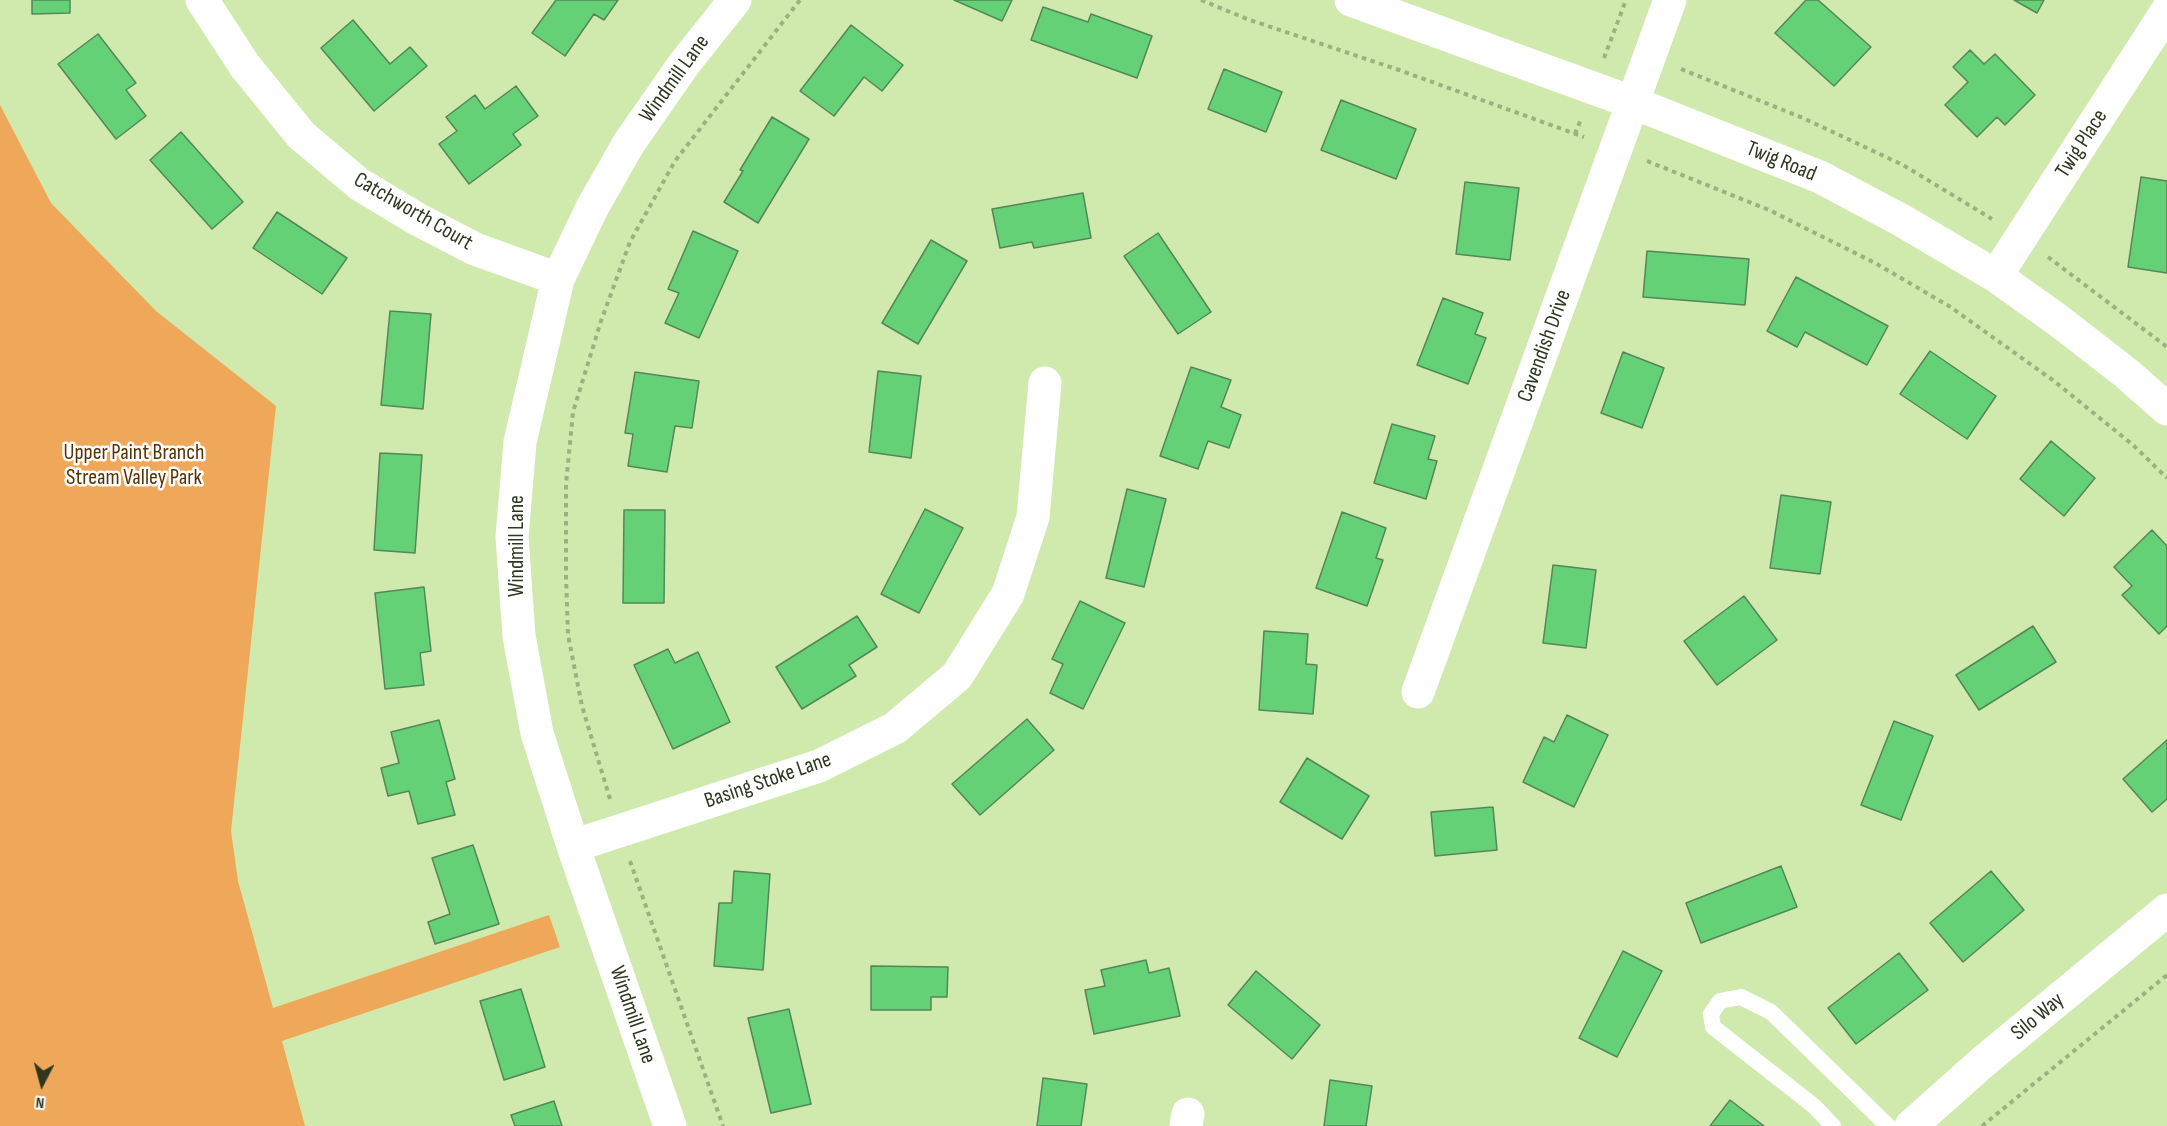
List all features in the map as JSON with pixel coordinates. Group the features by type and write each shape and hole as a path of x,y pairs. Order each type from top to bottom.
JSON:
{"street":[{"name":"Catchworth Court","path":"202,0 245,66 301,135 359,184 417,219 475,249 558,279"},
{"name":"Windmill Lane","path":"670,1126 573,846 537,733 519,636 512,537 520,442 558,279 592,208 629,143 684,64 735,0"},
{"name":"Twig Road","path":"1351,0 1634,103 1820,177 1901,220 1996,276 2068,328 2167,410"},
{"name":"Cavendish Drive","path":"1418,692 1670,0"},
{"name":"Twig Place","path":"1996,276 2167,11"},
{"name":"Basing Stoke Lane","path":"573,846 819,766 895,728 957,676 1008,594 1033,517 1045,383"},
{"name":"Silo Way","path":"1911,1126 1984,1061 2167,910"}],"lane":[{"path":"1833,1126 1814,1106 1713,1027 1711,1014 1720,1001 1741,997 1771,1012 1888,1126"}],"path":[{"path":"723,1126 639,890 582,706 568,635 566,484 573,412 600,321 630,242 675,161 800,0"},
{"path":"1201,0 1247,19 1399,70 1617,149 1769,210 1884,268 1949,306 2054,381 2133,445 2167,478"},
{"path":"1982,1126 2167,975"}],"green space":[{"name":"Upper Paint Branch Stream Valley Park","path":"0,105 51,203 156,311 276,406 231,831 238,881 273,1008 549,915 560,947 282,1041 305,1126 0,1126"}],"building":[{"path":"32,0 70,0 70,13 32,14"},
{"path":"556,0 618,0 604,20 594,14 565,56 532,33"},
{"path":"954,0 1012,0 1002,21"},
{"path":"1806,0 1818,0 1871,47 1834,86 1775,33"},
{"path":"2014,0 2044,0 2037,13"},
{"path":"1043,7 1088,22 1091,14 1152,36 1137,78 1031,40"},
{"path":"353,20 390,64 410,47 427,66 374,111 321,48"},
{"path":"851,25 903,65 882,91 864,77 834,116 800,91"},
{"path":"98,34 136,83 126,90 146,116 116,139 58,64"},
{"path":"1970,50 1984,64 1995,54 2035,95 2005,125 1997,117 1977,137 1945,105 1968,82 1953,67"},
{"path":"1224,69 1282,92 1266,132 1208,109"},
{"path":"516,86 538,116 513,134 521,145 469,184 439,144 457,131 446,117 475,95 485,109"},
{"path":"1341,100 1416,129 1396,179 1321,150"},
{"path":"772,117 809,139 758,223 724,202 743,171 740,170"},
{"path":"181,132 243,202 212,229 150,160"},
{"path":"2141,177 2167,181 2167,273 2128,267"},
{"path":"1465,182 1519,188 1510,260 1456,254"},
{"path":"1083,193 1091,238 1034,248 1032,242 1000,248 992,209"},
{"path":"277,212 347,258 322,294 253,248"},
{"path":"693,231 738,251 699,338 665,323 679,293 668,289"},
{"path":"1158,233 1211,312 1178,334 1124,256"},
{"path":"931,240 967,261 918,344 882,323"},
{"path":"1647,251 1749,259 1745,305 1643,297"},
{"path":"1796,277 1888,326 1867,365 1805,332 1797,347 1767,331"},
{"path":"1443,298 1483,313 1475,334 1486,338 1468,384 1417,365"},
{"path":"390,311 431,314 423,409 381,405"},
{"path":"1930,351 1996,396 1967,439 1900,394"},
{"path":"1623,352 1664,368 1642,428 1601,413"},
{"path":"1191,367 1231,380 1221,407 1241,415 1229,448 1208,441 1198,469 1160,456"},
{"path":"878,371 921,376 911,458 869,452"},
{"path":"635,372 699,381 692,428 675,426 667,472 628,466 633,434 625,433"},
{"path":"1392,424 1435,436 1428,459 1437,461 1426,499 1374,483"},
{"path":"2051,441 2095,478 2064,516 2020,479"},
{"path":"380,453 422,455 415,553 374,550"},
{"path":"1127,489 1166,499 1144,587 1106,578"},
{"path":"1781,495 1831,502 1820,574 1770,568"},
{"path":"925,509 963,528 919,613 881,594"},
{"path":"624,510 665,510 664,603 623,603"},
{"path":"1342,512 1386,528 1376,558 1383,560 1367,606 1316,588"},
{"path":"2152,530 2167,546 2167,626 2159,634 2122,595 2132,586 2114,567"},
{"path":"1553,565 1596,570 1586,648 1543,643"},
{"path":"424,587 431,651 420,653 424,685 385,689 375,593"},
{"path":"1744,596 1777,640 1717,685 1684,641"},
{"path":"1080,601 1125,623 1083,709 1050,693 1063,664 1052,659"},
{"path":"857,616 877,647 849,665 856,676 802,709 776,667"},
{"path":"2033,626 2056,662 1979,710 1956,675"},
{"path":"1264,631 1308,634 1306,664 1317,665 1313,714 1259,710"},
{"path":"668,649 675,663 698,652 730,722 673,749 634,665"},
{"path":"1567,715 1608,735 1574,807 1523,782 1544,737 1554,742"},
{"path":"1027,719 1054,750 980,815 952,784"},
{"path":"439,720 455,779 446,782 455,815 418,824 409,791 388,796 381,768 399,763 391,732"},
{"path":"1894,721 1933,736 1901,820 1861,805"},
{"path":"2167,740 2167,799 2152,812 2123,779"},
{"path":"1307,758 1369,796 1342,839 1280,802"},
{"path":"1493,807 1497,850 1435,856 1431,812"},
{"path":"473,845 499,924 435,944 428,922 450,914 432,858"},
{"path":"1781,866 1797,907 1701,943 1686,903"},
{"path":"734,871 770,874 763,970 714,966 719,903 732,903"},
{"path":"1991,871 2024,910 1963,962 1930,923"},
{"path":"1623,951 1662,971 1617,1057 1579,1038"},
{"path":"1899,953 1928,990 1856,1044 1828,1008"},
{"path":"1146,960 1149,973 1169,968 1180,1016 1094,1034 1085,990 1105,986 1101,970"},
{"path":"871,966 948,967 947,997 931,997 931,1010 871,1010"},
{"path":"1256,971 1320,1025 1292,1059 1228,1005"},
{"path":"521,989 545,1067 504,1080 480,1001"},
{"path":"789,1009 811,1104 771,1113 748,1018"},
{"path":"1043,1078 1087,1084 1081,1126 1037,1126"},
{"path":"1330,1080 1372,1086 1366,1126 1324,1126"},
{"path":"1730,1100 1764,1126 1710,1126"},
{"path":"554,1101 562,1126 515,1126 511,1115"}]}
